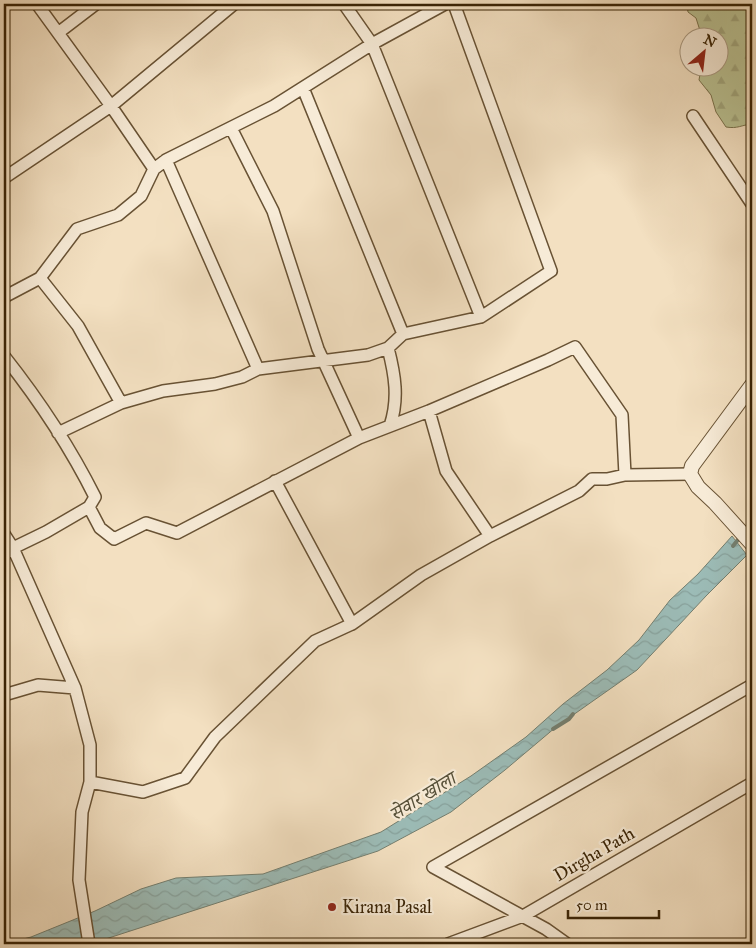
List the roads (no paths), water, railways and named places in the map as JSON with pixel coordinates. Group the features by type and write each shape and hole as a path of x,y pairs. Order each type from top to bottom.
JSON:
{"street":[{"path":"37,4 154,169"},
{"path":"58,33 96,4"},
{"path":"4,178 111,106 234,4"},
{"path":"344,4 372,44 481,317"},
{"path":"4,297 40,278 77,229 118,215 141,196 154,169 166,160 274,106 372,44 445,4"},
{"path":"58,433 122,403 163,391 224,382 242,377 258,369 368,355 388,348 403,334 481,317 551,271 454,4"},
{"path":"303,88 403,334"},
{"path":"693,116 752,204"},
{"path":"231,128 273,211 318,348 359,438"},
{"path":"166,160 258,369"},
{"path":"40,278 78,326 122,403"},
{"path":"89,507 100,528 114,539 146,523 176,533 359,438 429,411 575,347 622,415 625,475"},
{"path":"388,348 394,368 396,394 390,426"},
{"path":"4,356 48,417 95,497 89,507 46,532 13,548 4,556"},
{"path":"752,386 692,466 690,474 698,487 752,544"},
{"path":"429,411 446,471 490,536"},
{"path":"90,782 143,792 186,778 215,737 315,641 352,624 421,575 490,536 579,491 592,479 607,479 625,475 690,474"},
{"path":"275,481 352,624"},
{"path":"4,534 13,548 75,688 90,745 90,782 82,812 79,880 89,944"},
{"path":"4,695 38,685 75,688"},
{"path":"567,944 546,929 433,866 752,685"},
{"name":"Dirgha Path","path":"448,944 523,916 752,783"}],"water":[{"path":"732,536 747,555 637,670 556,727 451,812 378,851 90,944 4,944 31,937 95,911 141,889 176,878 263,874 381,832 471,776 526,737 563,704 607,670 639,640 670,600 698,574"}],"waterway":[{"name":"सेवार खोला","path":"733,546 752,522"},
{"name":"सेवार खोला","path":"553,729 569,719 573,714"}],"place":[{"name":"Kirana Pasal","path":"332,907"}]}
